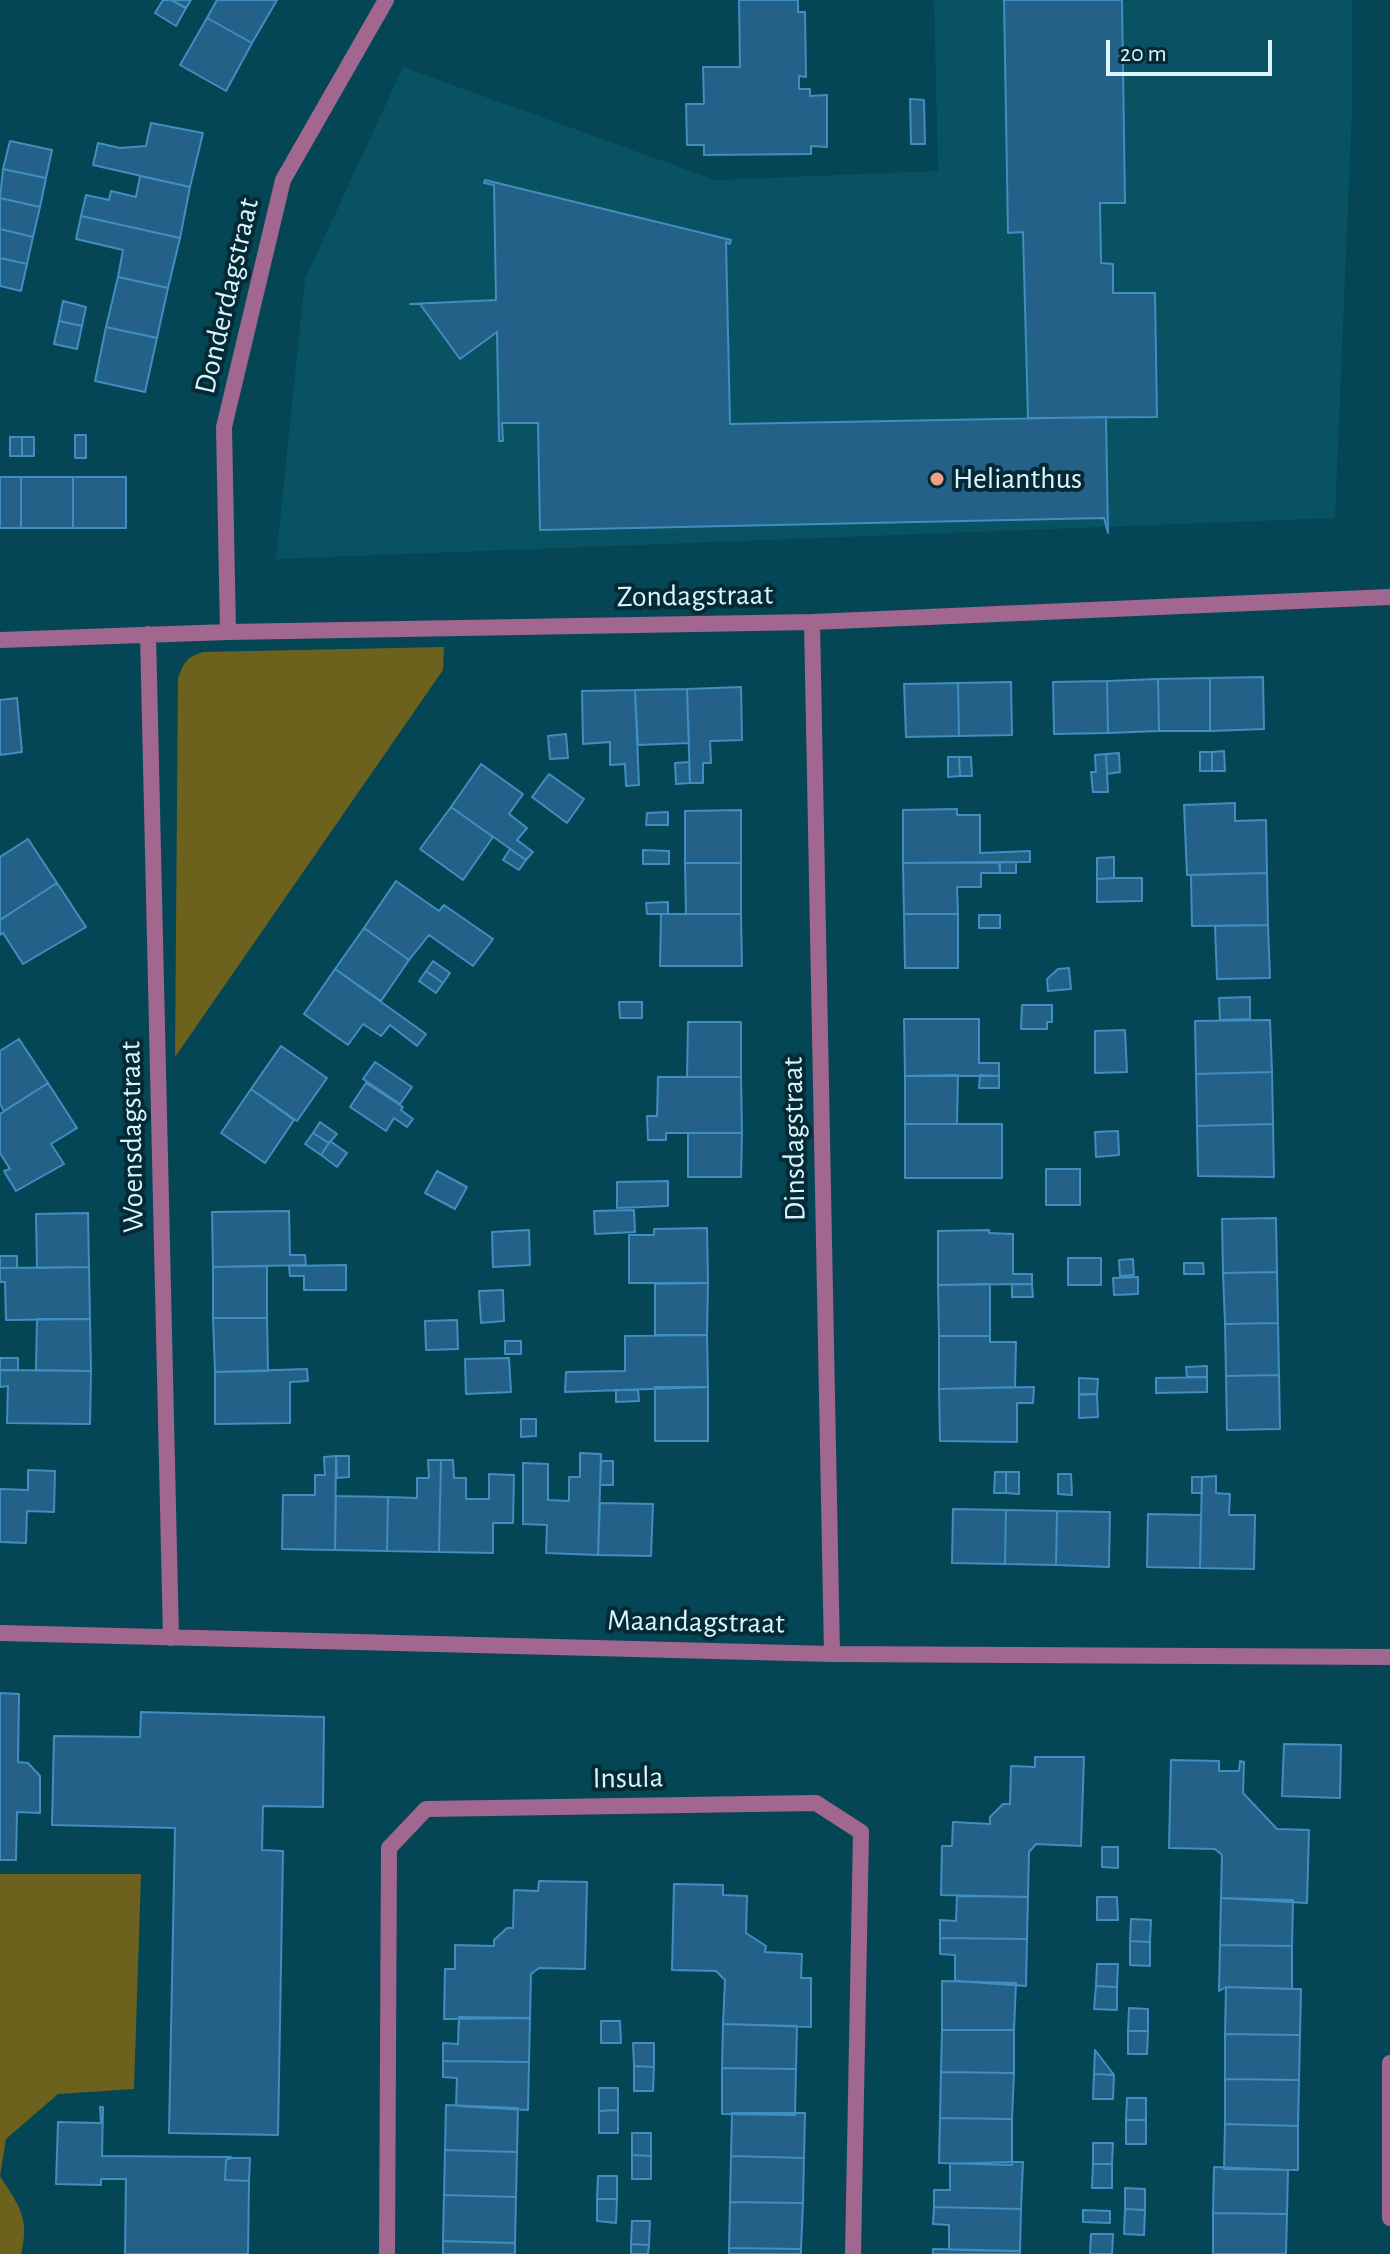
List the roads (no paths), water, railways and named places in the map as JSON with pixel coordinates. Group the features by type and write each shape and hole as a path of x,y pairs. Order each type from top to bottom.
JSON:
{"street":[{"name":"Donderdagstraat","path":"228,632 224,427 283,180 386,0"},
{"name":"Zondagstraat","path":"0,640 228,632 812,622 1390,597"},
{"name":"Dinsdagstraat","path":"812,622 832,1654"},
{"name":"Woensdagstraat","path":"148,634 171,1638"},
{"name":"Maandagstraat","path":"0,1633 832,1654 1390,1657"},
{"name":"Insula","path":"387,2254 389,1848 426,1809 816,1803 861,1832 853,2254"},
{"path":"1390,2063 1390,2218"}],"place":[{"name":"Helianthus","path":"937,479"}]}
